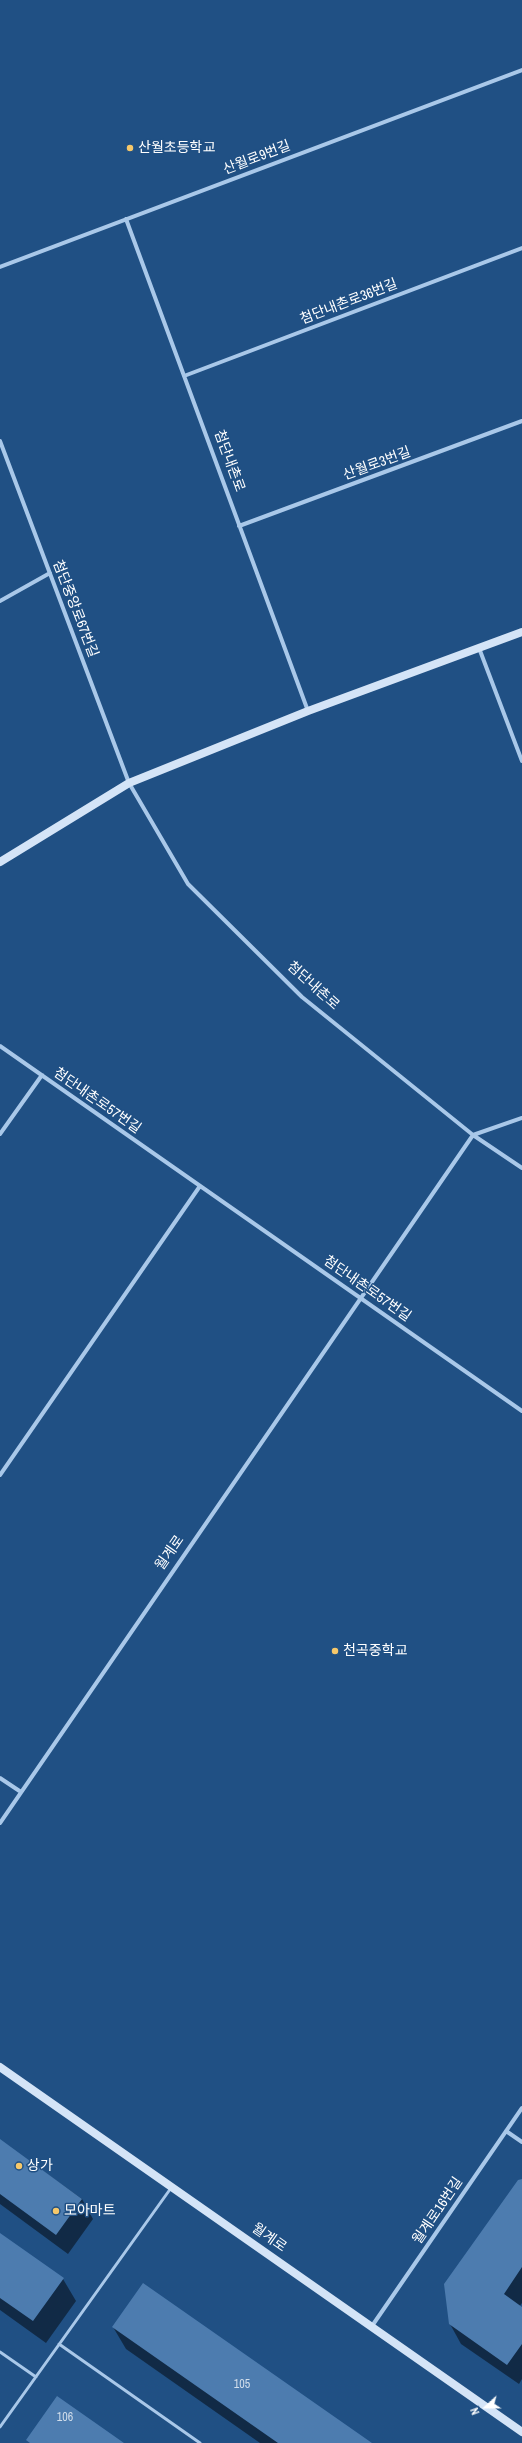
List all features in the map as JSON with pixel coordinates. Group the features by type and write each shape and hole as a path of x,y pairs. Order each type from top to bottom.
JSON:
{"street":[{"name":"산월로9번길","path":"0,267 522,70"},
{"name":"첨단내촌로","path":"126,219 308,711"},
{"name":"첨단내촌로36번길","path":"184,376 522,248"},
{"name":"산월로3번길","path":"239,526 522,421"},
{"name":"첨단중앙로67번길","path":"0,441 129,784"},
{"path":"0,601 50,573"},
{"path":"0,862 129,784 308,711 522,632"},
{"path":"479,648 522,761"},
{"name":"첨단내촌로","path":"129,784 188,884 302,997 473,1135 522,1168"},
{"name":"첨단내촌로57번길","path":"0,1046 522,1411"},
{"name":"첨단내촌로57번길","path":"0,1134 42,1075"},
{"path":"473,1135 522,1118"},
{"name":"월계로","path":"0,1823 473,1135"},
{"path":"0,1475 200,1186"},
{"path":"0,1778 21,1792"},
{"name":"월계로","path":"0,2066 522,2432"},
{"name":"월계로16번길","path":"372,2326 522,2108"},
{"path":"506,2131 522,2142"}],"lane":[{"path":"0,2427 173,2186"},
{"path":"59,2344 200,2443"},
{"path":"0,2352 36,2377"}],"building":[{"name":"상가","path":"0,2139 82,2199 56,2235 0,2194"},
{"path":"522,2179 522,2267 504,2294 522,2307 522,2344 507,2365 449,2324 444,2284 518,2180"},
{"path":"0,2233 64,2278 33,2321 0,2298"},
{"path":"143,2283 372,2443 278,2443 112,2327"},
{"path":"57,2396 124,2443 30,2443 26,2440"}],"place":[{"name":"산월초등학교","path":"130,148"},
{"name":"천곡중학교","path":"335,1651"},
{"name":"상가","path":"19,2166"},
{"name":"모아마트","path":"56,2211"}]}
